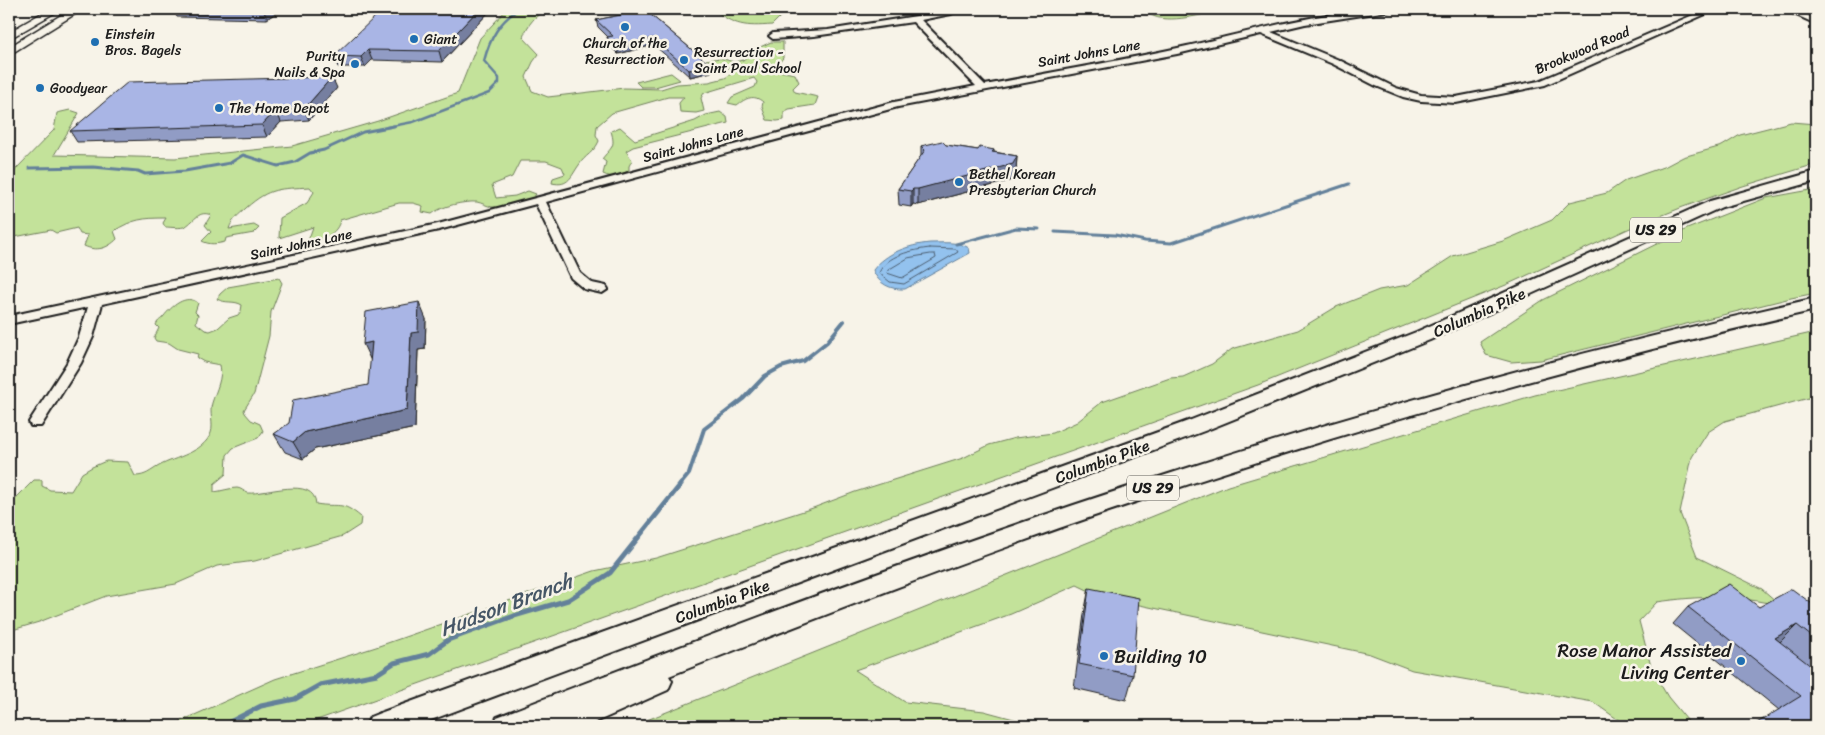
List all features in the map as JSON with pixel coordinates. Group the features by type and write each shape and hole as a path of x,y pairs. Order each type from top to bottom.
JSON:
{"highway":[{"name":"Columbia Pike","path":"380,726 1304,385 1432,332 1550,280 1677,220 1716,204 1815,175"},
{"name":"US 29","path":"507,726 955,556 1094,507 1353,423 1479,386 1638,345 1816,304"},
{"path":"557,726 601,708 803,613"}],"main road":[{"path":"9,36 56,9"},
{"path":"9,52 78,9"}],"street":[{"path":"773,36 808,34 914,18 957,9"},
{"name":"Saint Johns Lane","path":"9,320 386,239 540,200 858,113 981,86 1170,53 1305,22 1388,9"},
{"name":"Brookwood Road","path":"1260,31 1335,62 1392,91 1416,99 1442,101 1542,84 1713,9"},
{"path":"1787,9 1816,22"},
{"path":"914,18 981,86"},
{"path":"540,200 575,275 588,286 602,290"},
{"path":"36,422 74,363 86,336 96,302"}],"green space":[{"path":"507,9 547,9 532,21 523,37 539,54 526,77 532,91 548,97 624,88 661,89 677,84 709,82 725,78 734,72 732,68 721,68 706,60 720,58 734,62 743,60 756,49 771,42 783,42 783,58 773,70 795,74 799,82 793,88 795,92 818,97 815,105 789,109 784,112 784,120 767,120 762,107 763,102 756,98 747,99 737,105 728,103 732,97 755,87 757,82 754,78 704,93 701,98 704,111 696,113 680,112 679,103 684,97 668,97 612,113 597,126 596,135 599,141 597,145 566,182 552,183 553,178 565,174 562,167 546,161 520,161 512,177 492,185 496,198 515,196 528,191 536,194 531,201 497,207 490,207 477,202 466,202 447,206 432,214 422,212 423,206 413,203 399,203 340,220 333,233 319,240 308,241 313,227 279,238 280,218 307,203 314,192 310,187 275,190 254,201 236,217 229,229 254,225 259,228 254,233 226,238 225,242 210,244 202,241 211,232 205,225 211,215 207,214 197,216 186,226 181,227 165,227 163,223 166,218 144,219 133,222 114,231 117,239 106,247 98,249 84,246 88,235 80,234 77,228 56,233 51,230 9,238 9,183 16,169 54,130 57,113 70,110 79,113 54,155 175,158 292,146 378,121 458,93 480,38"},
{"path":"713,9 776,9 781,16 772,25 755,26 734,22"},
{"path":"1144,9 1218,9 1214,12 1197,16 1167,19 1158,18"},
{"path":"671,73 680,80 655,87 641,87 636,82"},
{"path":"720,112 727,117 728,123 633,147 626,151 632,160 629,170 616,176 603,174 606,162 602,159 613,144 611,131 620,127 635,140 695,121 706,115"},
{"path":"1791,122 1816,124 1816,164 1743,186 1683,207 1628,229 1506,285 1258,385 300,726 170,726 275,679 376,647 594,571 656,558 813,508 855,492 963,458 989,445 1015,438 1053,433 1077,422 1102,402 1170,378 1183,377 1212,364 1232,349 1298,330 1336,307 1379,290 1408,285 1453,256 1503,241 1552,220 1570,202 1607,193 1626,180 1666,166 1683,157 1722,146 1740,135"},
{"path":"1816,189 1816,293 1541,360 1511,362 1486,355 1480,342 1543,300 1687,229 1766,198"},
{"path":"279,278 282,283 271,312 269,336 254,394 244,410 251,420 260,424 263,431 258,438 233,448 227,455 226,474 214,484 214,492 232,488 248,493 287,488 307,490 313,495 316,504 349,508 361,517 360,525 343,536 255,561 217,566 176,584 106,596 39,622 9,631 9,501 17,497 34,480 42,480 42,486 50,490 71,491 82,473 106,461 128,462 135,476 139,476 188,454 202,445 211,433 211,407 220,379 220,365 204,362 197,358 198,354 178,349 169,343 156,341 154,338 159,328 156,325 179,302 193,300 198,303 195,312 198,315 196,323 205,330 210,331 218,328 229,318 238,315 241,311 242,305 217,299 228,287"},
{"path":"1816,332 1816,396 1725,421 1708,432 1692,457 1680,513 1697,557 1762,589 1777,602 1773,604 1715,597 1657,602 1639,621 1652,670 1668,697 1692,726 1627,726 1593,702 1412,670 1370,654 1102,597 1077,585 1011,614 855,670 905,702 984,711 1025,722 1031,726 632,726 1228,486 1535,395"}],"water":[{"path":"930,243 960,244 969,248 970,253 905,289 890,287 875,275 873,270 884,259 906,248"}],"building":[{"path":"389,9 479,9 439,51 368,50 361,57 334,56 377,15 382,15"},
{"path":"645,10 710,65 689,70 653,38 617,47 607,37 613,36 596,20"},
{"name":"The Home Depot","path":"332,77 304,109 276,110 262,125 70,131 128,82"},
{"path":"942,141 946,145 978,150 980,147 994,150 992,152 1017,156 1013,164 911,191 898,189 925,150 921,146"},
{"path":"419,302 418,332 411,333 407,410 305,432 293,442 274,434 289,423 293,400 368,385 372,342 363,344 366,312"},
{"path":"1729,584 1759,607 1792,589 1816,605 1816,640 1797,625 1775,638 1816,670 1816,726 1752,726 1801,696 1688,607"},
{"name":"Building 10","path":"1089,588 1139,598 1133,675 1079,664"}],"waterway":[{"path":"387,127 413,122 489,93 499,83 499,78 484,61 486,53 496,31 506,19 519,9"},
{"path":"29,168 93,167 138,171 145,174 185,171 230,163 243,155 278,166 295,162 310,153 324,150 363,132 394,126"},
{"path":"1055,232 1115,235 1145,241 1171,243 1349,184"},
{"path":"956,244 1016,228 1039,229"},
{"name":"Hudson Branch","path":"680,485 689,474 704,429 743,399 765,376 781,367 803,361 827,342 844,321"},
{"name":"Hudson Branch","path":"222,726 261,706 295,699 320,685 377,674 394,663 429,654 448,640 514,616 568,600 610,573 681,484"}],"place":[{"name":"Church of the Resurrection","path":"625,27"},
{"name":"Giant","path":"414,39"},
{"name":"Einstein Bros. Bagels","path":"95,42"},
{"name":"Resurrection - Saint Paul School","path":"684,60"},
{"name":"Purity Nails & Spa","path":"355,64"},
{"name":"Goodyear","path":"40,88"},
{"name":"The Home Depot","path":"219,108"},
{"name":"Bethel Korean Presbyterian Church","path":"959,182"},
{"name":"Building 10","path":"1104,656"},
{"name":"Rose Manor Assisted Living Center","path":"1741,661"}]}
